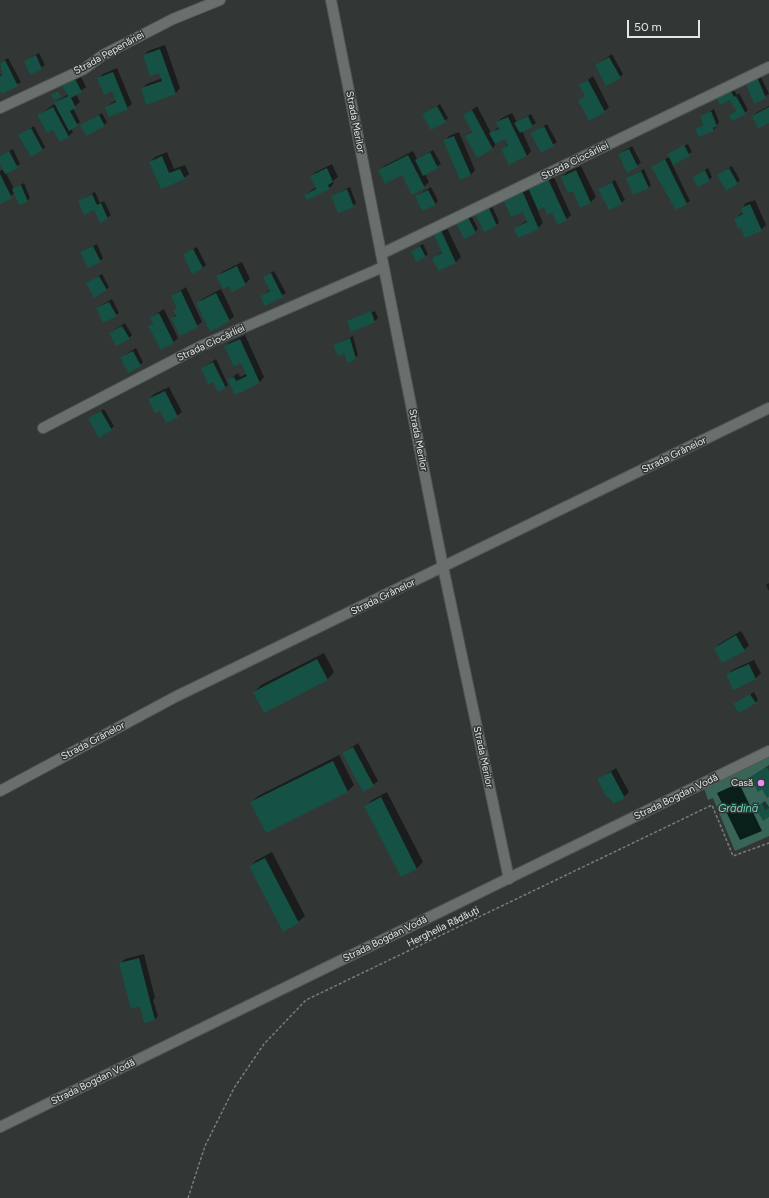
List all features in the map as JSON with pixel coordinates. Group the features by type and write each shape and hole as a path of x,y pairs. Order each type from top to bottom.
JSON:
{"street":[{"name":"Strada Pepenăriei","path":"0,108 84,69 104,55 173,20 220,0"},
{"name":"Strada Merilor","path":"331,0 443,567 509,879"},
{"name":"Strada Ciocârliei","path":"381,254 769,67"},
{"name":"Strada Ciocârliei","path":"43,428 201,346 383,267"},
{"name":"Strada Grânelor","path":"0,791 175,697 769,408"},
{"name":"Strada Bogdan Vodă","path":"0,1128 769,751"}],"path":[{"name":"Herghelia Rădăuți","path":"188,1198 205,1146 234,1088 264,1044 306,1000 712,805 733,856 769,844"}],"green space":[{"path":"769,755 769,836 735,851 713,798 708,800 704,788"}],"water":[{"name":"Grădină","path":"739,783 762,831 740,840 717,793"}],"building":[{"path":"160,49 176,94 146,105 141,88 162,81 159,73 150,76 143,55"},
{"path":"36,55 42,69 30,75 24,61"},
{"path":"609,57 621,78 606,86 595,65"},
{"path":"5,60 18,86 2,94 0,91 0,76 2,75 0,63"},
{"path":"113,72 128,109 109,117 105,107 116,102 112,91 104,95 97,78"},
{"path":"757,77 766,98 754,104 745,82"},
{"path":"75,79 82,92 71,98 76,108 70,111 78,126 69,131 54,103 68,96 62,86"},
{"path":"588,80 605,112 589,121 578,100 585,96 579,85"},
{"path":"730,90 734,97 736,96 746,114 732,121 729,115 736,111 730,100 720,105 716,97"},
{"path":"58,91 61,97 54,100 51,95"},
{"path":"437,106 446,122 431,130 422,114"},
{"path":"53,107 69,137 60,142 53,130 47,133 37,115"},
{"path":"769,107 769,123 758,129 752,116"},
{"path":"472,110 493,149 477,158 465,136 472,132 463,115"},
{"path":"711,111 717,126 713,128 714,131 699,137 695,129 703,125 700,116"},
{"path":"99,115 105,126 86,136 80,125"},
{"path":"528,116 533,127 520,133 514,123"},
{"path":"508,117 527,156 509,165 501,149 508,145 505,139 495,144 489,133 499,129 496,122"},
{"path":"544,126 554,146 541,153 530,133"},
{"path":"31,128 43,150 31,157 18,135"},
{"path":"454,136 471,175 460,180 443,140"},
{"path":"684,145 690,156 673,165 667,154"},
{"path":"629,149 638,167 627,173 618,154"},
{"path":"9,151 18,168 5,174 0,164 0,156"},
{"path":"430,152 438,168 423,176 415,160"},
{"path":"408,155 425,188 412,195 402,175 385,184 378,170"},
{"path":"162,156 169,173 180,169 185,179 161,189 149,162"},
{"path":"665,159 687,204 676,210 651,167"},
{"path":"327,168 333,182 328,185 330,189 307,200 304,195 316,189 310,176"},
{"path":"729,168 738,184 726,191 717,175"},
{"path":"576,170 591,203 580,208 573,191 568,193 561,177"},
{"path":"705,170 710,181 698,187 692,177"},
{"path":"641,171 649,188 633,195 626,178"},
{"path":"0,174 12,198 0,204"},
{"path":"548,179 567,220 558,225 552,213 547,215 544,207 538,210 528,188"},
{"path":"612,182 622,204 609,210 598,189"},
{"path":"21,185 28,202 19,205 12,189"},
{"path":"521,188 539,229 518,238 514,228 527,222 523,212 511,217 502,197"},
{"path":"347,189 354,207 338,213 331,196"},
{"path":"428,190 436,205 422,211 415,196"},
{"path":"92,194 97,205 101,203 108,219 100,223 94,210 84,215 78,201"},
{"path":"750,204 762,231 745,238 741,228 738,229 734,218 743,214 741,208"},
{"path":"489,208 497,226 484,232 475,214"},
{"path":"467,215 476,233 464,239 455,221"},
{"path":"440,228 456,263 438,271 432,258 442,253 432,231"},
{"path":"93,246 101,262 88,268 80,252"},
{"path":"420,246 426,257 416,262 411,251"},
{"path":"193,249 203,268 192,274 183,254"},
{"path":"237,266 246,285 232,292 229,286 223,289 216,276"},
{"path":"271,273 283,297 265,306 260,296 270,291 263,277"},
{"path":"99,276 107,290 94,298 86,283"},
{"path":"181,291 198,327 180,336 171,318 176,316 173,310 177,308 171,296"},
{"path":"216,293 230,321 210,332 196,303"},
{"path":"109,302 117,316 103,323 96,308"},
{"path":"371,311 375,322 351,332 347,321"},
{"path":"159,313 174,343 161,350 148,326 153,324 150,317"},
{"path":"122,326 130,339 116,346 109,333"},
{"path":"350,338 356,359 347,363 344,353 338,356 333,345"},
{"path":"240,339 260,383 235,395 227,379 234,377 236,381 247,376 241,363 234,367 224,346"},
{"path":"133,351 141,366 128,373 120,357"},
{"path":"213,362 226,388 218,392 213,382 208,384 201,368"},
{"path":"165,391 178,417 166,423 160,411 155,413 148,399"},
{"path":"101,411 112,430 99,438 88,418"},
{"path":"736,635 745,651 722,663 714,648"},
{"path":"317,659 328,680 264,713 253,692"},
{"path":"749,664 756,679 733,690 726,674"},
{"path":"750,694 756,703 739,713 733,704"},
{"path":"353,747 374,786 363,792 342,753"},
{"path":"333,761 348,792 266,833 250,802"},
{"name":"Casă","path":"767,767 769,771 769,797 767,798 762,789 758,792 750,777"},
{"path":"611,772 625,798 613,804 610,798 607,798 597,779"},
{"path":"381,797 417,869 401,877 364,806"},
{"path":"762,803 765,810 769,808 769,817 763,821 755,807"},
{"path":"265,858 299,923 283,932 249,866"},
{"path":"139,958 155,1020 144,1023 140,1006 131,1009 119,963"}],"place":[{"name":"Casă","path":"761,783"}]}
